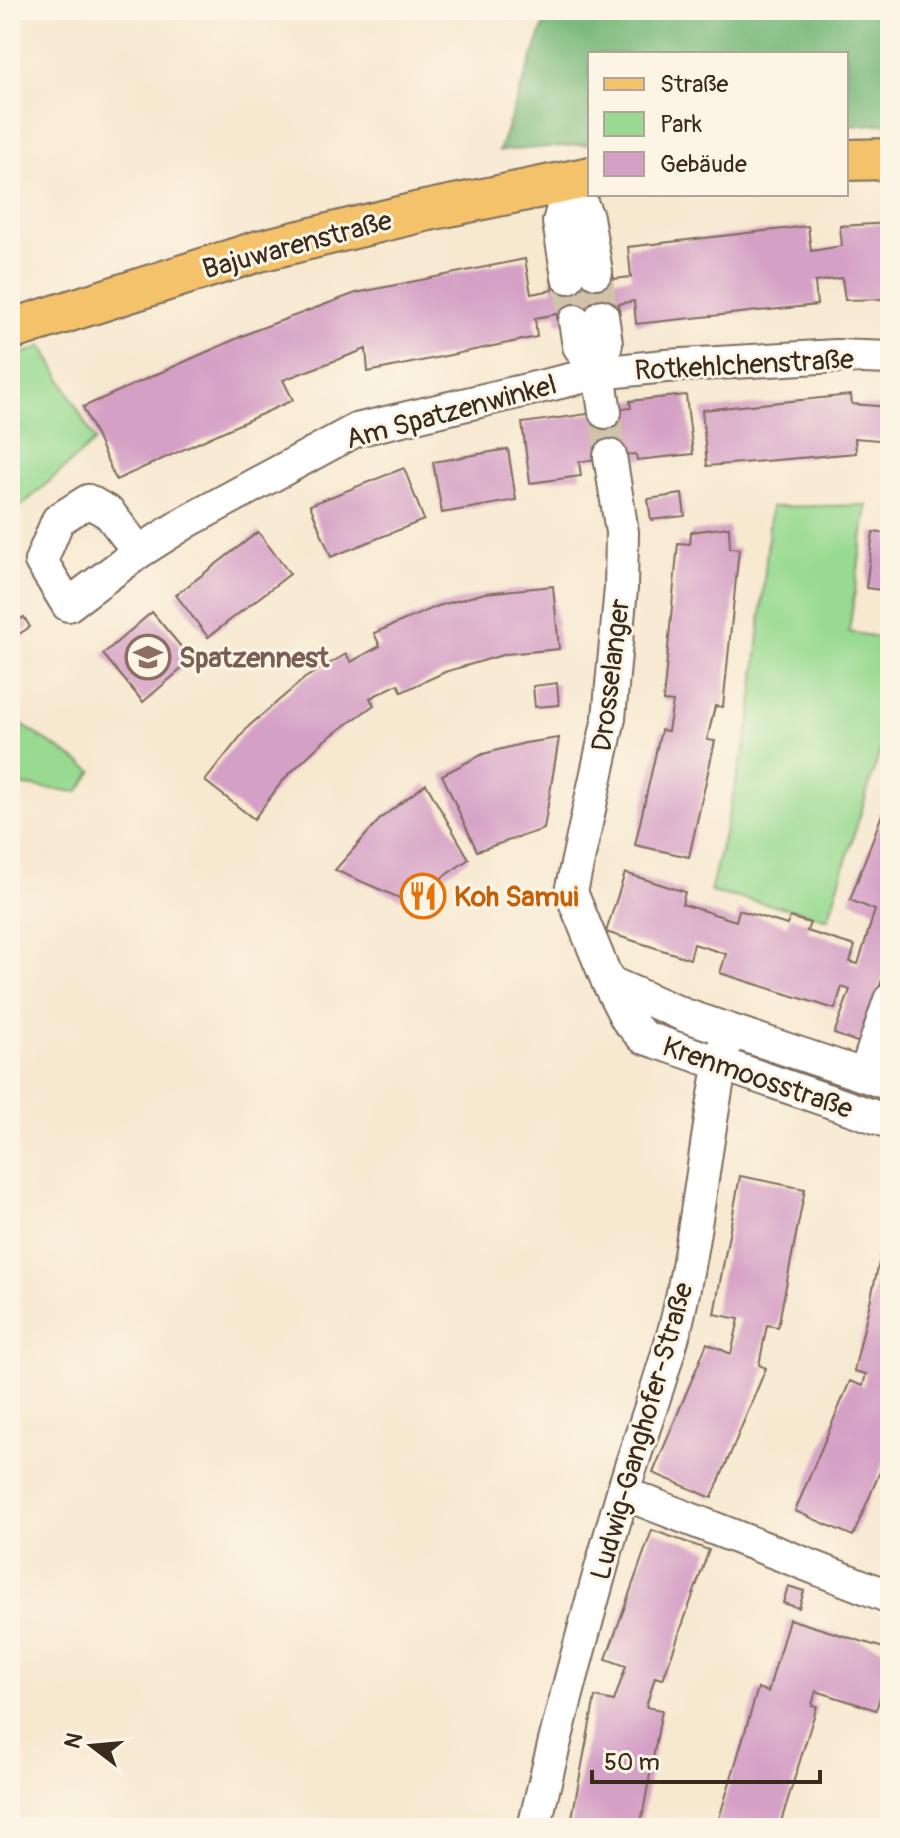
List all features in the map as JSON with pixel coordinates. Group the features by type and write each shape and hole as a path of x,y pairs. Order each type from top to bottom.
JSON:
{"main road":[{"path":"848,160 890,159"},
{"name":"Bajuwarenstraße","path":"10,330 259,251 420,212 581,178"}],"street":[{"path":"581,178 559,222 582,274"},
{"path":"588,318 579,346 599,373 605,412"},
{"name":"Rotkehlchenstraße","path":"599,373 836,356 890,358"},
{"name":"Am Spatzenwinkel","path":"139,552 188,521 356,430 599,373"},
{"name":"Drosselanger","path":"571,892 609,718 612,689 621,588 622,532 610,456"},
{"name":"Krenmoosstraße","path":"571,892 608,982 627,1019 643,1037 890,1122"},
{"name":"Krenmoosstraße","path":"608,982 684,1015 877,1079"},
{"path":"877,1079 890,1000"},
{"name":"Ludwig-Ganghofer-Straße","path":"534,1828 561,1714 623,1493 678,1317 728,1030"},
{"path":"623,1493 890,1597"}],"green space":[{"path":"549,10 890,10 890,123 848,126 848,52 588,52 588,144 499,151"},
{"path":"43,346 95,441 10,516 10,359"},
{"path":"867,505 849,632 890,639 890,718 828,919 710,892 751,720 771,507"},
{"path":"10,717 93,771 78,792 10,784"}],"building":[{"path":"890,223 890,299 845,300 842,278 815,282 817,305 636,324 634,301 618,304 620,313 558,324 557,314 535,318 537,337 368,372 366,349 283,380 293,400 116,480 83,407 256,330 356,293 525,259 531,294 553,290 551,280 612,269 614,279 631,277 628,247 808,226 811,251 842,246 840,226"},
{"path":"686,395 693,454 637,460 636,454 610,456 579,462 581,476 530,483 522,423 631,408 630,401"},
{"path":"851,395 852,404 890,407 890,441 855,438 856,453 707,466 702,410"},
{"path":"508,449 516,500 442,513 433,462"},
{"path":"404,468 424,520 331,557 310,505"},
{"path":"682,494 685,516 651,520 648,499"},
{"path":"729,527 730,548 739,549 723,707 715,706 707,740 715,741 689,857 635,845 661,730 668,731 673,702 663,701 678,543 690,544 691,532"},
{"path":"258,532 290,574 208,637 176,595"},
{"path":"873,532 890,534 890,591 866,588"},
{"path":"553,586 559,649 506,654 445,672 402,692 398,684 370,698 374,705 325,740 284,779 254,819 205,781 249,726 305,678 346,654 351,662 380,646 374,633 438,606 485,593"},
{"name":"Spatzennest","path":"152,612 192,660 143,702 103,654"},
{"path":"24,617 30,627 19,634 13,624"},
{"path":"557,683 559,705 535,707 533,686"},
{"path":"559,738 544,829 477,851 442,775 483,754"},
{"path":"426,784 469,859 440,879 420,907 335,870 381,818"},
{"path":"890,793 890,957 860,1043 834,1034 850,990 842,987 835,1009 720,973 726,954 694,944 690,959 606,932 625,873 685,892 682,904 736,921 739,910 787,925 790,917 810,923 807,931 855,946 850,962 858,964 875,910 850,900"},
{"path":"740,1176 805,1189 778,1327 767,1325 759,1365 766,1368 712,1498 653,1473 707,1343 731,1354 739,1319 714,1314"},
{"path":"885,1237 890,1238 890,1448 853,1536 795,1511 850,1381 863,1386 866,1374 854,1371"},
{"path":"652,1530 709,1550 663,1679 655,1677 646,1707 662,1710 640,1828 570,1828 595,1697 614,1701 626,1666 606,1659"},
{"path":"788,1586 804,1591 799,1608 783,1603"},
{"path":"789,1619 890,1650 890,1666 876,1710 816,1691 812,1705 817,1706 779,1828 738,1828 718,1822 758,1688 768,1692"}],"tunnel":[{"path":"596,272 602,316"},
{"path":"568,277 575,321"},
{"path":"605,412 610,456"}],"place":[{"name":"Spatzennest","path":"148,657"},
{"name":"Koh Samui","path":"423,896"}]}
